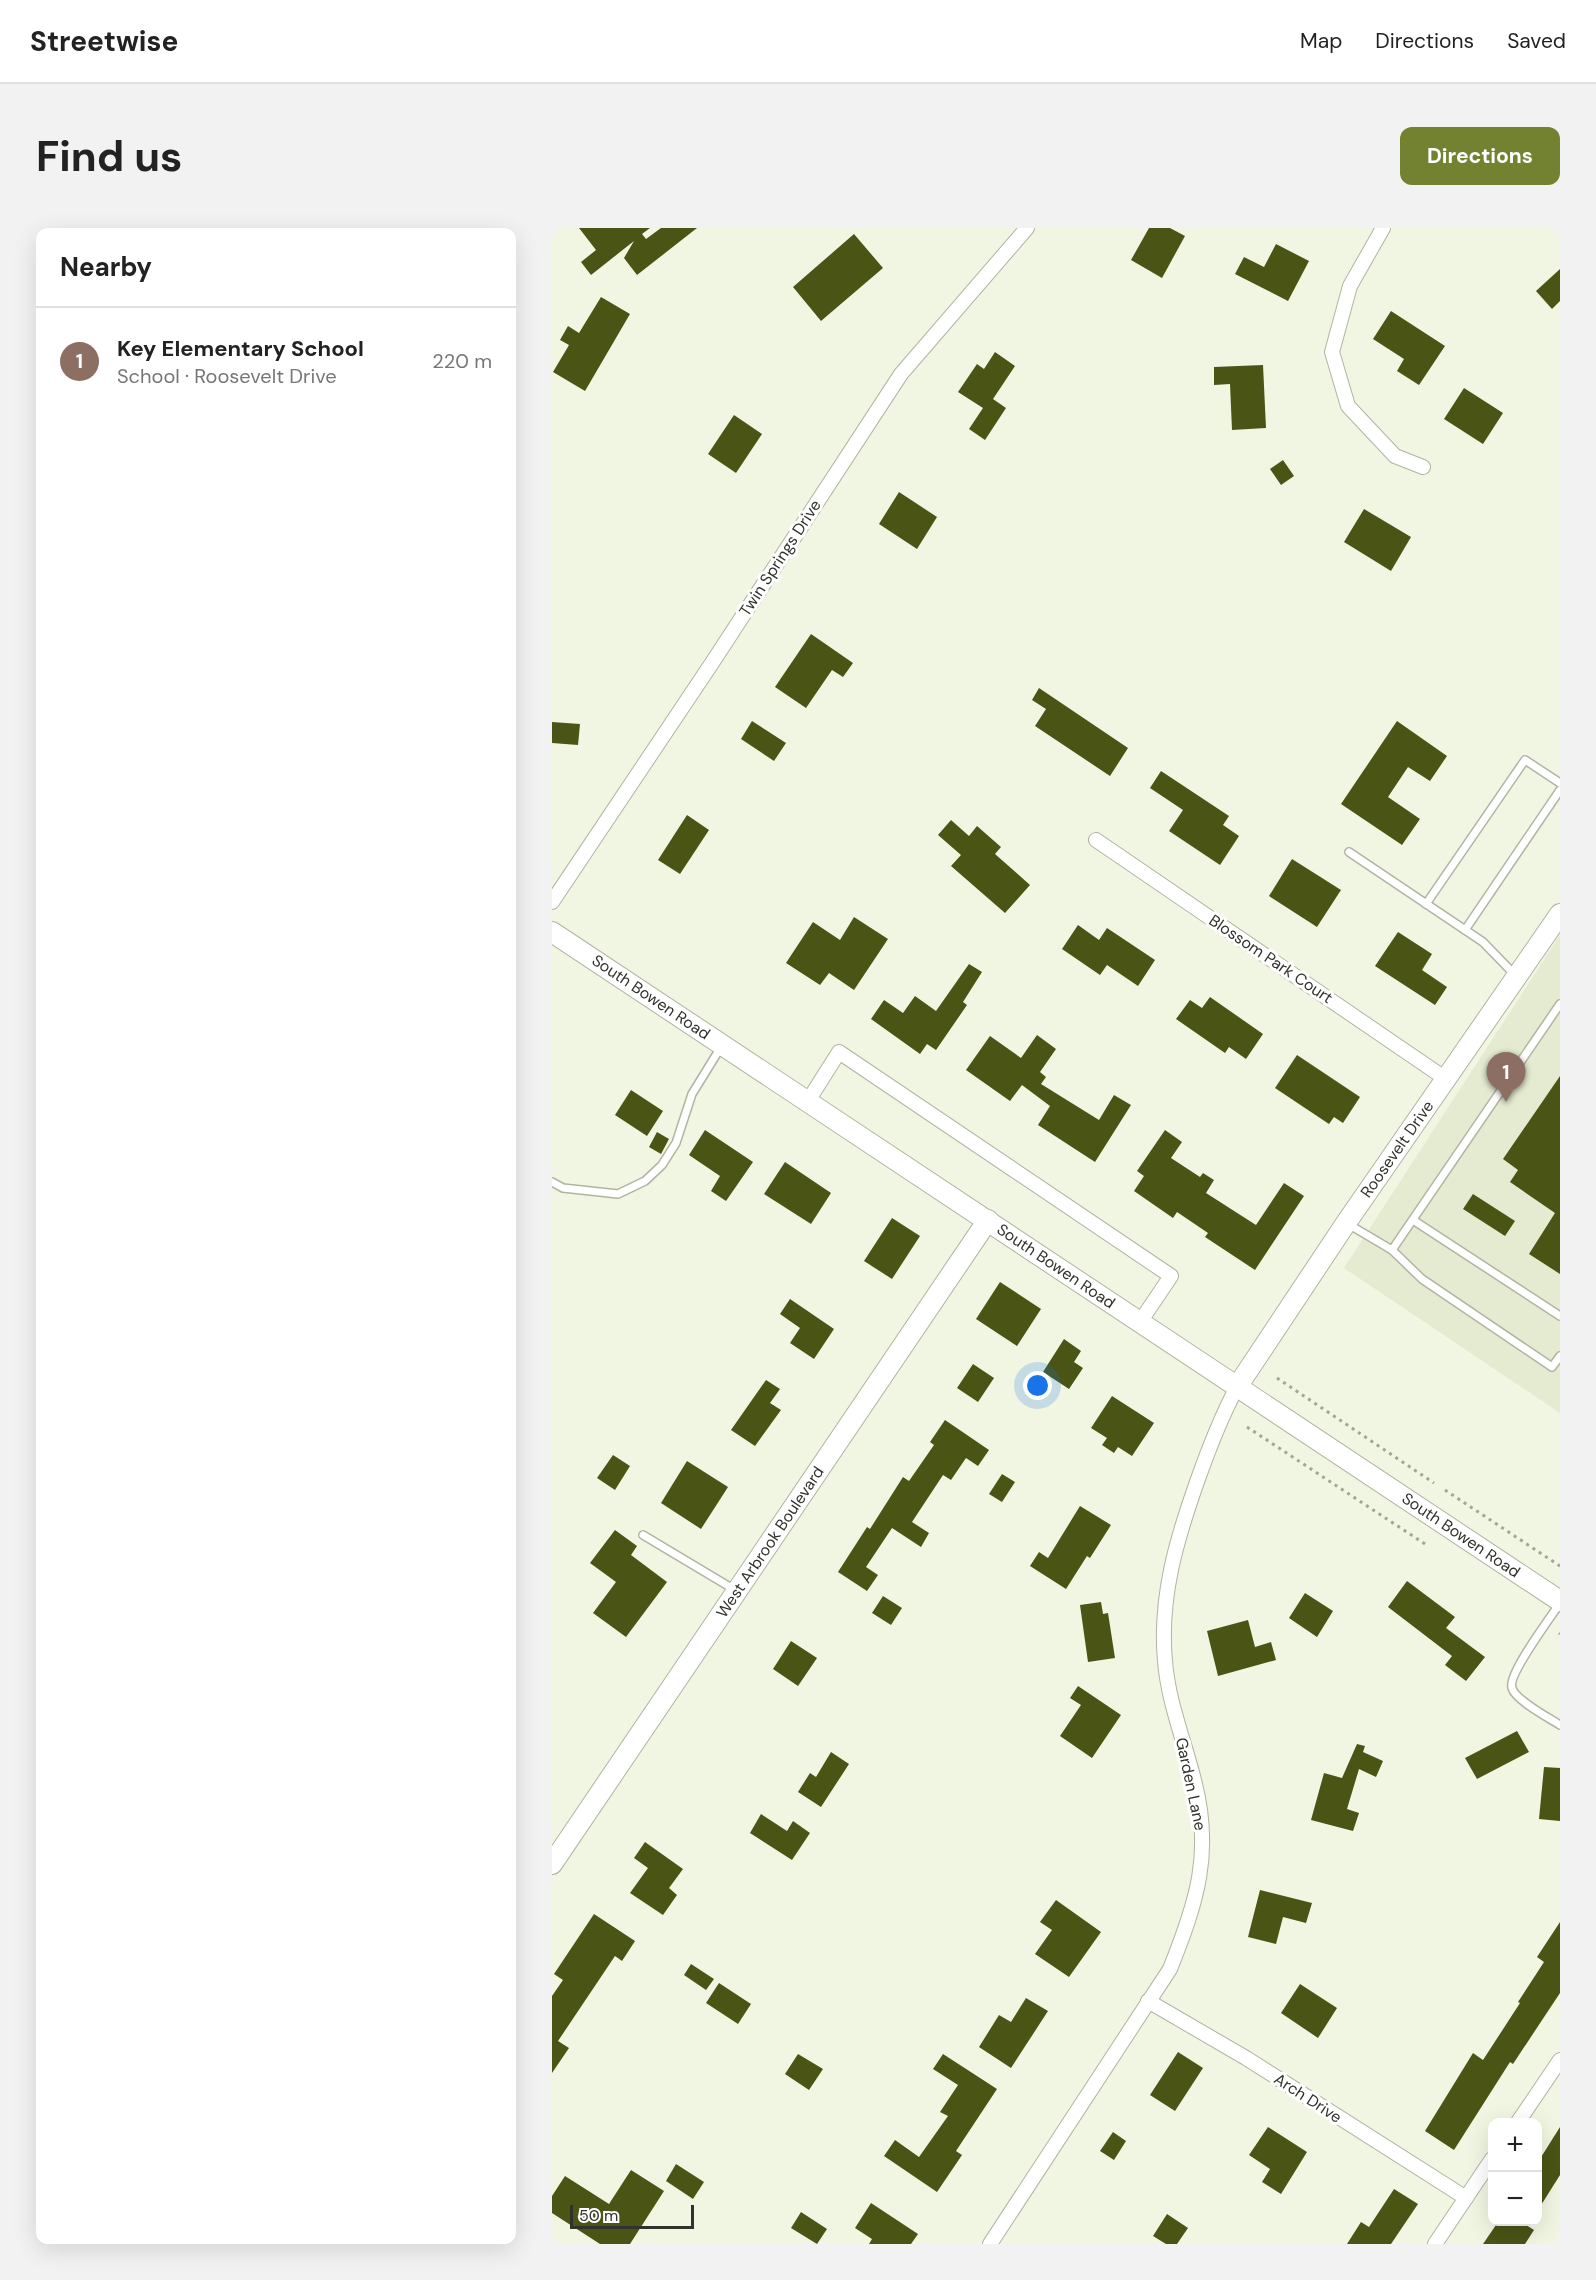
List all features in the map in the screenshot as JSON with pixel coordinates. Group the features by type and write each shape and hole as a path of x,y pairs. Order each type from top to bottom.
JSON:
{"street":[{"name":"Twin Springs Drive","path":"552,902 717,656 901,374 1027,228"},
{"path":"1383,228 1350,286 1332,352 1348,406 1395,456 1423,467"},
{"name":"Blossom Park Court","path":"1096,840 1446,1079"},
{"name":"Roosevelt Drive","path":"1237,1387 1346,1222 1516,977 1557,925"},
{"name":"South Bowen Road","path":"552,932 1560,1602"},
{"path":"808,1101 839,1052 1171,1276 1140,1322"},
{"name":"West Arbrook Boulevard","path":"552,1864 988,1220"},
{"name":"Garden Lane","path":"990,2244 1170,1969 1197,1893 1203,1857 1202,1822 1195,1783 1169,1691 1164,1660 1164,1615 1168,1578 1180,1531 1224,1411 1237,1387"},
{"name":"Arch Drive","path":"1148,2001 1246,2058 1466,2198"},
{"path":"1521,2118 1560,2060"},
{"path":"1435,2244 1488,2165"}],"lane":[{"path":"1426,904 1524,760 1560,783"},
{"path":"1465,930 1560,790"},
{"path":"1349,852 1483,942 1516,977"},
{"path":"1392,1250 1560,1004"},
{"path":"552,1182 563,1188 618,1194 645,1181 662,1165 676,1143 692,1094 722,1045"},
{"path":"1413,1220 1560,1316"},
{"path":"1346,1222 1392,1250 1422,1279 1552,1368 1560,1356"},
{"path":"643,1535 737,1591"},
{"path":"1560,1602 1511,1680 1511,1688 1517,1696 1560,1725"}],"path":[{"path":"1277,1378 1434,1483"},
{"path":"1247,1427 1425,1544"},
{"path":"1445,1490 1560,1566"}],"shaded area":[{"path":"1560,935 1560,1413 1344,1268"}],"building":[{"path":"579,228 650,228 642,234 646,239 661,228 697,228 637,275 624,258 634,241 591,275 581,262 596,250"},
{"path":"1149,228 1170,228 1185,236 1162,278 1131,260"},
{"path":"854,234 883,268 821,321 793,287"},
{"path":"1276,244 1309,261 1288,301 1235,274 1244,257 1264,267"},
{"path":"1560,269 1560,301 1552,309 1536,291"},
{"path":"601,297 630,314 585,391 553,372 569,345 560,340 568,326 579,333"},
{"path":"1391,311 1445,346 1419,385 1397,371 1404,359 1373,339"},
{"path":"995,352 1015,366 993,399 1006,408 985,440 969,429 983,408 958,392 977,364 984,369"},
{"path":"1263,365 1266,428 1232,430 1230,384 1214,385 1214,367"},
{"path":"1464,388 1503,413 1483,444 1444,419"},
{"path":"734,415 762,434 736,473 708,454"},
{"path":"1283,460 1294,476 1281,485 1270,469"},
{"path":"899,492 937,517 917,549 879,524"},
{"path":"1364,509 1411,537 1391,571 1344,542"},
{"path":"811,634 853,663 843,677 832,670 806,708 775,687"},
{"path":"1039,688 1128,748 1110,776 1035,726 1046,709 1032,700"},
{"path":"752,721 786,743 774,761 741,739"},
{"path":"1397,721 1447,756 1430,781 1408,767 1388,797 1420,819 1402,845 1341,804"},
{"path":"552,722 580,724 578,745 552,743"},
{"path":"1161,771 1229,816 1223,825 1239,836 1220,865 1169,831 1183,810 1150,788"},
{"path":"687,815 709,830 680,874 658,860"},
{"path":"951,820 969,836 977,826 1001,847 995,854 1030,885 1005,913 951,866 961,855 938,835"},
{"path":"1292,859 1341,890 1317,927 1269,896"},
{"path":"854,917 888,939 854,990 829,973 820,985 786,963 813,922 840,940"},
{"path":"1078,925 1099,940 1107,928 1155,960 1138,986 1107,965 1100,975 1062,949"},
{"path":"1398,932 1432,954 1422,970 1447,987 1435,1005 1375,966"},
{"path":"969,964 982,972 963,1002 967,1005 936,1050 927,1044 920,1054 871,1019 884,1000 903,1013 915,996 936,1011"},
{"path":"1210,997 1263,1034 1246,1059 1229,1047 1225,1053 1176,1019 1190,1000 1202,1008"},
{"path":"1037,1035 1056,1049 1040,1072 1046,1077 1041,1084 1099,1120 1114,1095 1131,1105 1095,1162 1038,1125 1050,1106 1022,1085 1010,1101 966,1070 990,1036 1021,1058"},
{"path":"1297,1055 1360,1097 1343,1123 1334,1117 1329,1124 1275,1088"},
{"path":"1560,1076 1560,1274 1529,1254 1555,1213 1510,1182 1518,1170 1503,1159"},
{"path":"631,1090 663,1111 647,1136 615,1115"},
{"path":"705,1130 753,1162 726,1201 711,1191 720,1176 689,1155"},
{"path":"1165,1130 1182,1142 1171,1158 1200,1177 1203,1173 1214,1180 1206,1193 1256,1225 1284,1183 1304,1196 1255,1270 1205,1237 1208,1233 1177,1212 1173,1218 1134,1191 1144,1176 1137,1171"},
{"path":"657,1132 669,1139 661,1154 649,1147"},
{"path":"785,1162 831,1193 811,1224 764,1194"},
{"path":"1473,1194 1515,1221 1505,1236 1463,1209"},
{"path":"892,1218 920,1236 892,1279 864,1261"},
{"path":"1000,1282 1041,1309 1017,1346 976,1319"},
{"path":"790,1299 834,1329 814,1359 790,1343 800,1328 780,1314"},
{"path":"1064,1339 1081,1351 1074,1362 1083,1368 1069,1389 1043,1372"},
{"path":"973,1364 994,1378 978,1402 957,1388"},
{"path":"766,1380 780,1389 770,1403 781,1410 755,1446 731,1430"},
{"path":"1112,1396 1154,1423 1132,1456 1118,1447 1114,1453 1102,1445 1107,1438 1091,1428"},
{"path":"945,1420 989,1450 978,1466 966,1458 951,1480 943,1475 912,1522 929,1533 921,1547 892,1528 866,1567 878,1575 867,1591 838,1572 867,1527 870,1529 903,1477 909,1481 934,1445 930,1442"},
{"path":"613,1455 630,1466 615,1490 597,1478"},
{"path":"687,1461 728,1487 701,1529 661,1503"},
{"path":"1002,1474 1015,1482 1002,1502 989,1494"},
{"path":"1080,1506 1111,1525 1090,1558 1087,1556 1066,1589 1030,1566 1039,1552 1048,1558"},
{"path":"615,1530 637,1546 631,1555 667,1582 626,1637 593,1613 616,1582 590,1563"},
{"path":"1407,1581 1455,1617 1446,1628 1485,1657 1466,1681 1445,1665 1452,1656 1388,1607"},
{"path":"1305,1593 1333,1611 1317,1637 1289,1618"},
{"path":"883,1596 902,1608 891,1625 872,1613"},
{"path":"1101,1602 1103,1614 1108,1613 1115,1658 1088,1662 1080,1605"},
{"path":"1248,1620 1255,1647 1271,1642 1276,1660 1218,1676 1207,1631"},
{"path":"791,1641 817,1658 798,1686 773,1669"},
{"path":"1078,1686 1121,1715 1092,1758 1060,1736 1081,1705 1070,1698"},
{"path":"1517,1731 1529,1752 1477,1779 1465,1758"},
{"path":"1357,1744 1365,1746 1363,1752 1383,1761 1376,1777 1359,1769 1347,1809 1359,1813 1353,1831 1311,1820 1324,1773 1342,1778"},
{"path":"831,1752 849,1764 821,1807 798,1792 810,1773 816,1777"},
{"path":"1544,1767 1560,1768 1560,1821 1539,1819"},
{"path":"761,1814 787,1831 793,1821 810,1833 792,1860 750,1833"},
{"path":"645,1842 683,1869 669,1888 677,1895 663,1915 630,1893 648,1868 634,1858"},
{"path":"1260,1890 1312,1903 1306,1923 1283,1917 1276,1944 1248,1937"},
{"path":"1056,1900 1101,1932 1069,1977 1035,1954 1052,1930 1040,1922"},
{"path":"594,1914 635,1941 622,1961 615,1956 558,2041 569,2048 552,2073 552,1996 563,1980 554,1974"},
{"path":"1560,1922 1560,1993 1513,2064 1510,2062 1454,2150 1425,2131 1473,2053 1483,2060 1520,2003 1518,2002 1544,1962 1537,1957"},
{"path":"691,1964 714,1979 706,1990 684,1975"},
{"path":"719,1983 751,2004 738,2024 706,2003"},
{"path":"1300,1984 1337,2008 1318,2038 1281,2013"},
{"path":"1026,1998 1048,2011 1011,2068 979,2047 999,2015 1011,2022"},
{"path":"1178,2052 1203,2068 1175,2111 1150,2095"},
{"path":"798,2054 823,2069 809,2090 785,2074"},
{"path":"943,2054 997,2089 956,2151 962,2155 937,2192 884,2156 895,2140 919,2157 948,2116 940,2112 958,2085 933,2069"},
{"path":"1268,2127 1307,2152 1281,2194 1262,2182 1270,2169 1249,2155"},
{"path":"1560,2127 1560,2175 1542,2204 1542,2172 1542,2156"},
{"path":"1113,2132 1126,2141 1114,2160 1100,2151"},
{"path":"676,2164 704,2182 693,2199 666,2181"},
{"path":"631,2170 664,2191 630,2244 600,2244 552,2213 552,2196 565,2176 609,2204"},
{"path":"1394,2189 1418,2204 1391,2244 1347,2244 1361,2222 1369,2227"},
{"path":"871,2203 918,2234 911,2244 869,2244 872,2239 855,2228"},
{"path":"801,2212 827,2229 817,2244 791,2228"},
{"path":"1167,2214 1188,2228 1177,2244 1166,2244 1153,2236"},
{"path":"1495,2226 1528,2226 1534,2230 1525,2244 1483,2244"}],"place":[{"name":"Key Elementary School","path":"1506,1102"}]}
